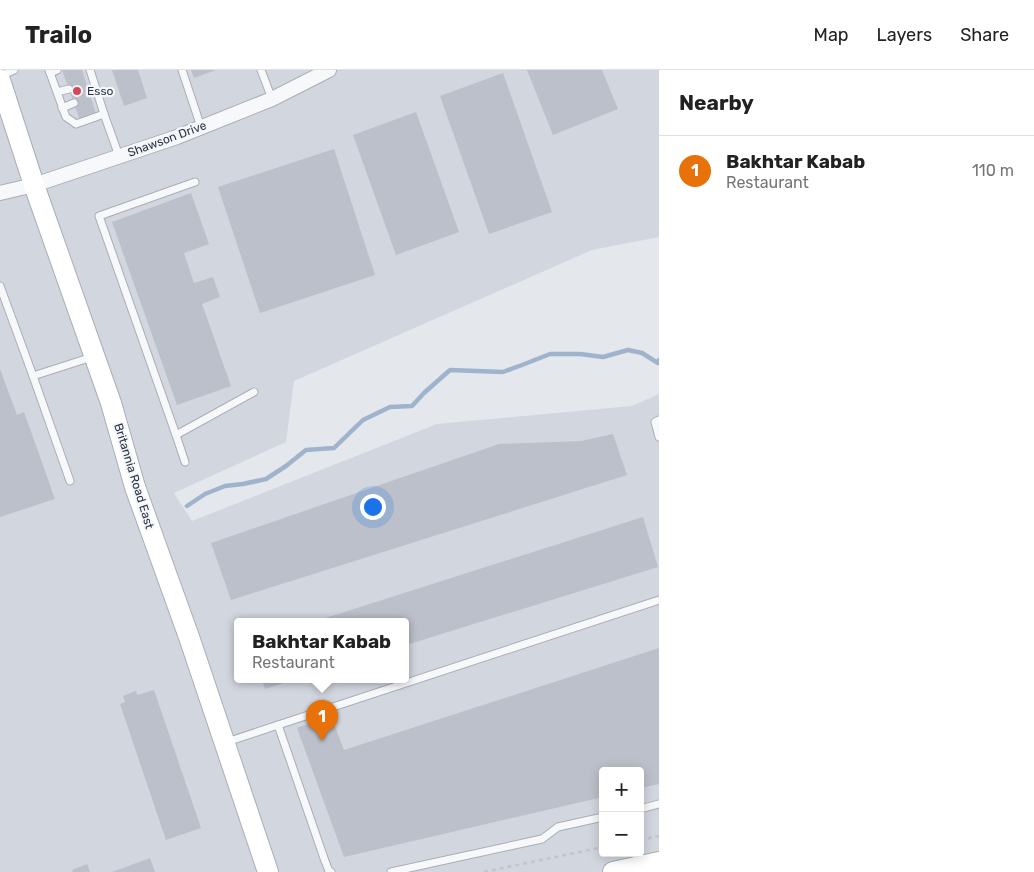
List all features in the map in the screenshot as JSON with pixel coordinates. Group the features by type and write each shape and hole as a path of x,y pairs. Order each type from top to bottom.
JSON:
{"street":[{"name":"Shawson Drive","path":"0,193 34,185 177,137 272,99 321,72"},
{"name":"Britannia Road East","path":"0,78 34,185 111,403 135,486 189,638 268,872"},
{"path":"613,872 659,862"}],"lane":[{"path":"0,78 14,70"},
{"path":"90,70 89,80 94,95 104,114 119,156"},
{"path":"182,70 201,127"},
{"path":"261,70 272,99"},
{"path":"52,71 66,117 76,124 104,114"},
{"path":"57,92 69,88"},
{"path":"62,108 74,103"},
{"path":"186,462 99,216 195,182"},
{"path":"0,286 70,480"},
{"path":"33,376 95,357"},
{"path":"176,435 254,392"},
{"path":"659,420 655,422 659,437"},
{"path":"409,682 659,600"},
{"path":"224,744 406,683"},
{"path":"278,725 325,861 331,872"},
{"path":"644,808 659,804"},
{"path":"391,872 542,840 558,827 599,818"}],"path":[{"path":"644,839 659,836"},
{"path":"484,872 599,848"}],"shaded area":[{"path":"0,70 659,70 659,237 592,250 294,381 286,442 174,493 192,521 437,424 632,406 659,394 659,872 0,872"}],"building":[{"path":"62,70 82,70 96,114 80,120"},
{"path":"112,70 138,70 147,98 124,106"},
{"path":"191,70 216,70 194,78"},
{"path":"527,70 602,70 618,109 553,135"},
{"path":"503,73 552,212 489,234 440,96"},
{"path":"416,112 459,232 396,255 353,135"},
{"path":"334,149 375,275 260,313 218,187"},
{"path":"191,193 209,244 184,253 194,283 213,277 220,297 202,304 231,386 177,405 112,222"},
{"path":"0,369 17,415 24,412 55,499 0,517"},
{"path":"613,434 627,475 231,600 211,543 499,444 581,441"},
{"path":"643,517 658,567 409,644 409,618 326,618"},
{"path":"659,648 659,784 644,787 644,767 599,767 599,798 344,857 297,728 331,716 344,750"},
{"path":"263,683 284,683 265,689"},
{"path":"154,690 201,828 166,840 120,704 125,702 123,696 136,691 137,695"},
{"path":"150,858 155,872 112,872"},
{"path":"87,864 90,872 73,872 72,870"}],"waterway":[{"path":"187,506 205,494 225,486 266,479 306,450 334,448 363,420 390,407 412,406 450,370 503,372 550,354 580,354 603,357 628,350 642,353 658,363 659,360"}],"place":[{"name":"Esso","path":"77,91"},
{"name":"Bakhtar Kabab","path":"322,741"}]}
